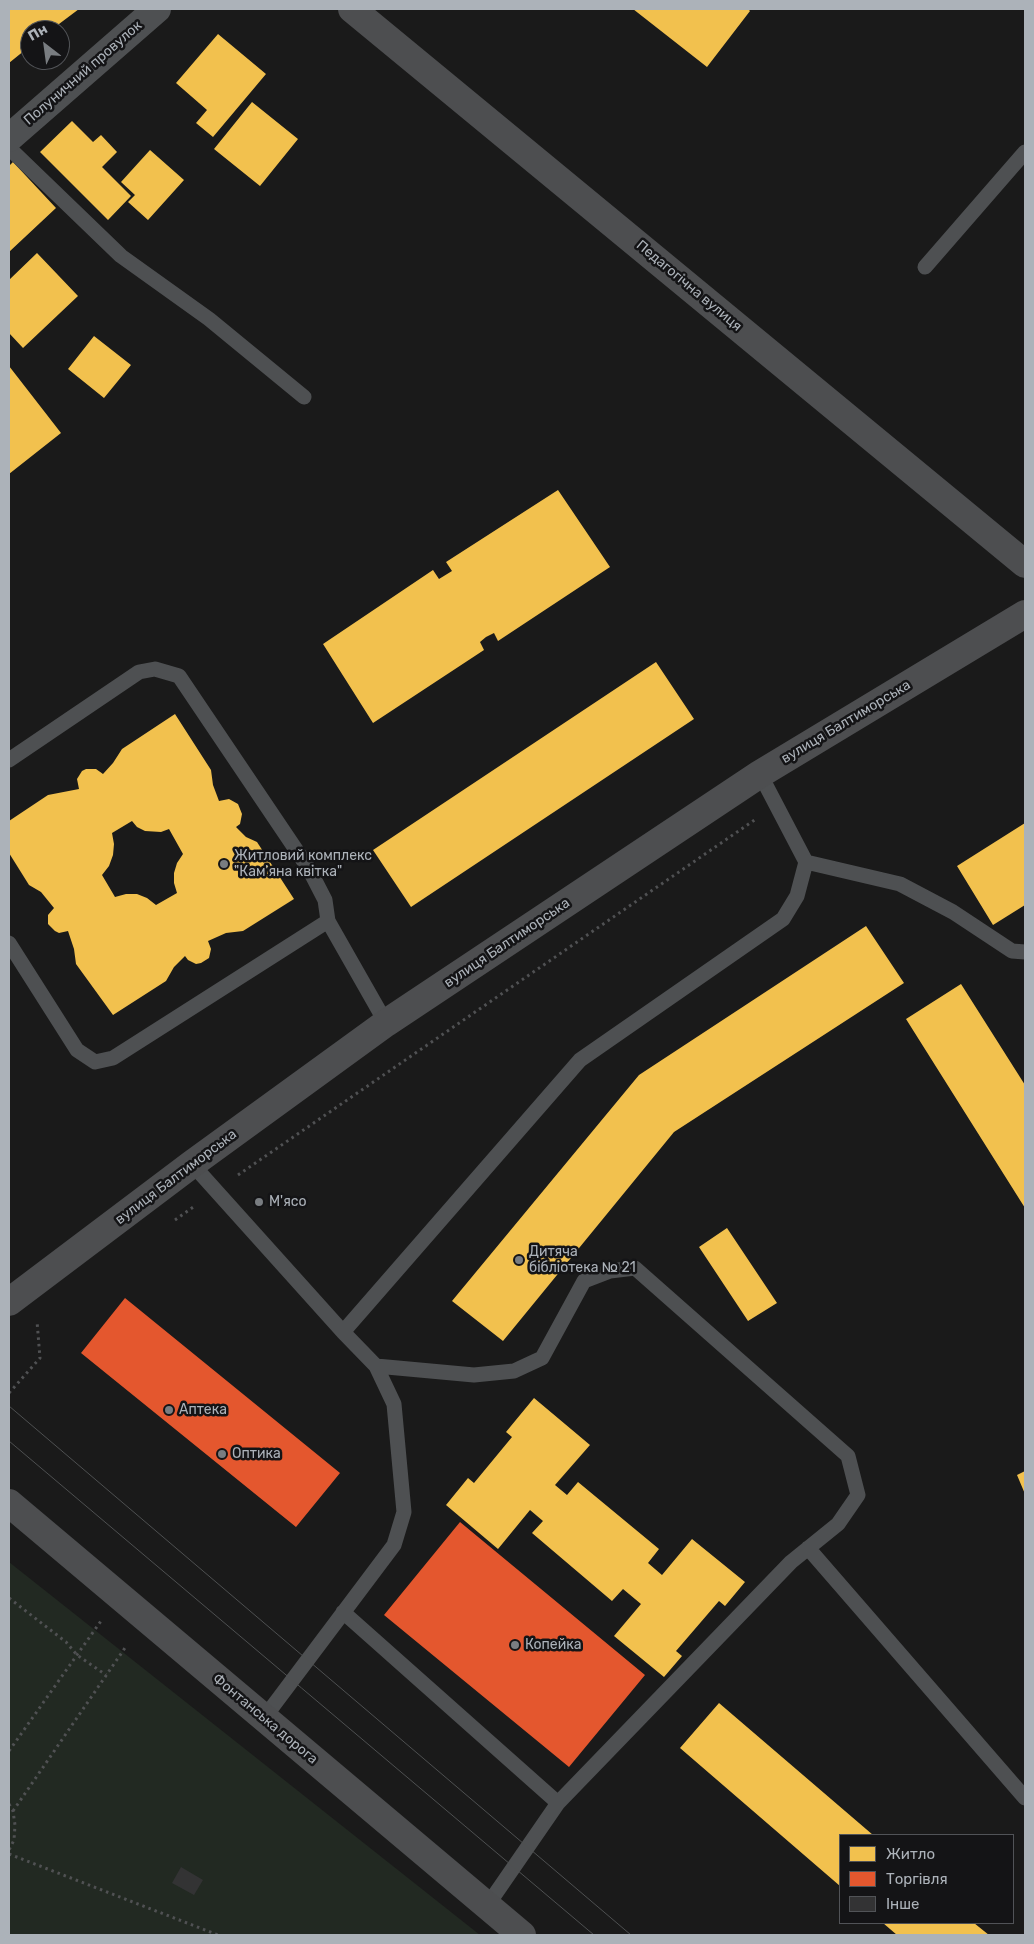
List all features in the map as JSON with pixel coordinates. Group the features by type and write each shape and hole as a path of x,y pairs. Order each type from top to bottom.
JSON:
{"main road":[{"name":"Педагогічна вулиця","path":"352,9 1025,564"},
{"name":"вулиця Балтиморська","path":"9,1302 192,1164 386,1023 760,774 1025,614"},
{"name":"Фонтанська дорога","path":"9,1503 522,1935"}],"street":[{"name":"Полуничний провулок","path":"9,138 157,9"}],"lane":[{"path":"9,148 121,256 210,319 304,397"},
{"path":"925,267 1025,152"},
{"path":"9,760 139,672 155,669 179,676 309,869 325,900 328,921 386,1023"},
{"path":"343,1332 580,1060 783,919 797,896 806,862 775,806 760,774"},
{"path":"806,862 900,884 953,912 1012,951 1025,952"},
{"path":"9,944 77,1050 95,1062 113,1058 328,921"},
{"path":"192,1164 343,1332 376,1366 394,1404 404,1512 394,1545 264,1718"},
{"path":"376,1366 474,1375 514,1371 542,1358 584,1281 610,1270 635,1268 848,1456 858,1495 838,1524 791,1562 558,1803 487,1906"},
{"path":"808,1548 1025,1798"},
{"path":"343,1612 558,1803"}],"path":[{"path":"169,1224 775,806"},
{"path":"9,1394 40,1358 37,1320"},
{"path":"9,1751 119,1596"},
{"path":"9,1598 66,1642 77,1654 106,1675"},
{"path":"13,1811 145,1618"},
{"path":"9,1804 13,1811 15,1826 14,1840 9,1850"},
{"path":"9,1854 218,1935"}],"shaded area":[{"path":"9,1562 480,1935 9,1935"}],"building: Житло":[{"path":"9,9 79,9 64,20 20,20 20,54 9,63"},
{"path":"633,9 748,9 750,11 707,67"},
{"path":"218,34 266,74 213,137 196,123 207,110 176,83"},
{"path":"252,102 298,139 260,186 214,149"},
{"path":"72,121 93,142 101,135 117,152 102,167 131,196 108,220 40,152"},
{"path":"150,150 184,180 148,220 128,202 135,195 121,182"},
{"path":"13,162 56,208 9,252 9,166"},
{"path":"37,253 78,296 23,348 9,333 9,280"},
{"path":"94,336 131,365 104,398 68,369"},
{"path":"9,366 61,433 9,474"},
{"path":"558,490 610,567 498,641 494,633 486,637 480,642 484,650 373,723 323,644 433,570 439,579 452,571 446,562"},
{"path":"656,662 694,719 411,907 373,850"},
{"name":"Житловий комплекс \"Кам'яна квітка\"","path":"175,714 211,770 213,785 219,801 229,799 238,804 242,814 240,824 236,827 246,837 257,842 294,899 243,931 226,933 208,941 211,949 209,958 196,964 185,956 174,967 166,981 113,1015 76,964 74,949 68,931 59,933 48,924 48,915 54,908 41,892 29,885 9,853 9,821 48,795 79,789 77,779 82,771 86,769 96,769 103,774 122,749","holes":["132,821 137,827 145,831 161,832 169,829 183,854 177,863 174,873 177,893 156,905 147,898 137,894 115,897 102,875 109,866 113,855 112,833"]},
{"path":"1025,823 1025,905 993,925 957,866"},
{"path":"866,926 904,983 674,1132 503,1341 452,1301 639,1075"},
{"path":"961,984 1025,1085 1025,1208 906,1019"},
{"path":"727,1228 777,1303 748,1321 699,1247"},
{"path":"534,1398 590,1445 555,1485 567,1495 578,1482 659,1549 648,1563 662,1575 692,1539 745,1582 725,1606 719,1601 676,1651 682,1656 664,1677 614,1636 641,1604 623,1589 612,1601 532,1533 543,1521 530,1510 498,1549 446,1505 468,1478 474,1483 512,1437 506,1432"},
{"path":"1025,1471 1025,1494 1017,1475"},
{"path":"719,1703 872,1834 839,1834 839,1885 680,1748"},
{"path":"884,1924 975,1924 989,1935 897,1935"}],"building: Торгівля":[{"path":"125,1298 340,1473 296,1527 81,1353"},
{"name":"Копейка","path":"460,1522 645,1675 569,1767 384,1615"}],"building: Інше":[{"path":"181,1867 203,1880 194,1895 172,1883"}],"tram line":[{"path":"9,1406 631,1935"},
{"path":"9,1441 594,1935"}],"place":[{"name":"Житловий комплекс \"Кам'яна квітка\"","path":"224,864"},
{"name":"М'ясо","path":"259,1202"},
{"name":"Дитяча бібліотека № 21","path":"519,1260"},
{"name":"Аптека","path":"169,1410"},
{"name":"Оптика","path":"222,1454"},
{"name":"Копейка","path":"515,1645"}]}
